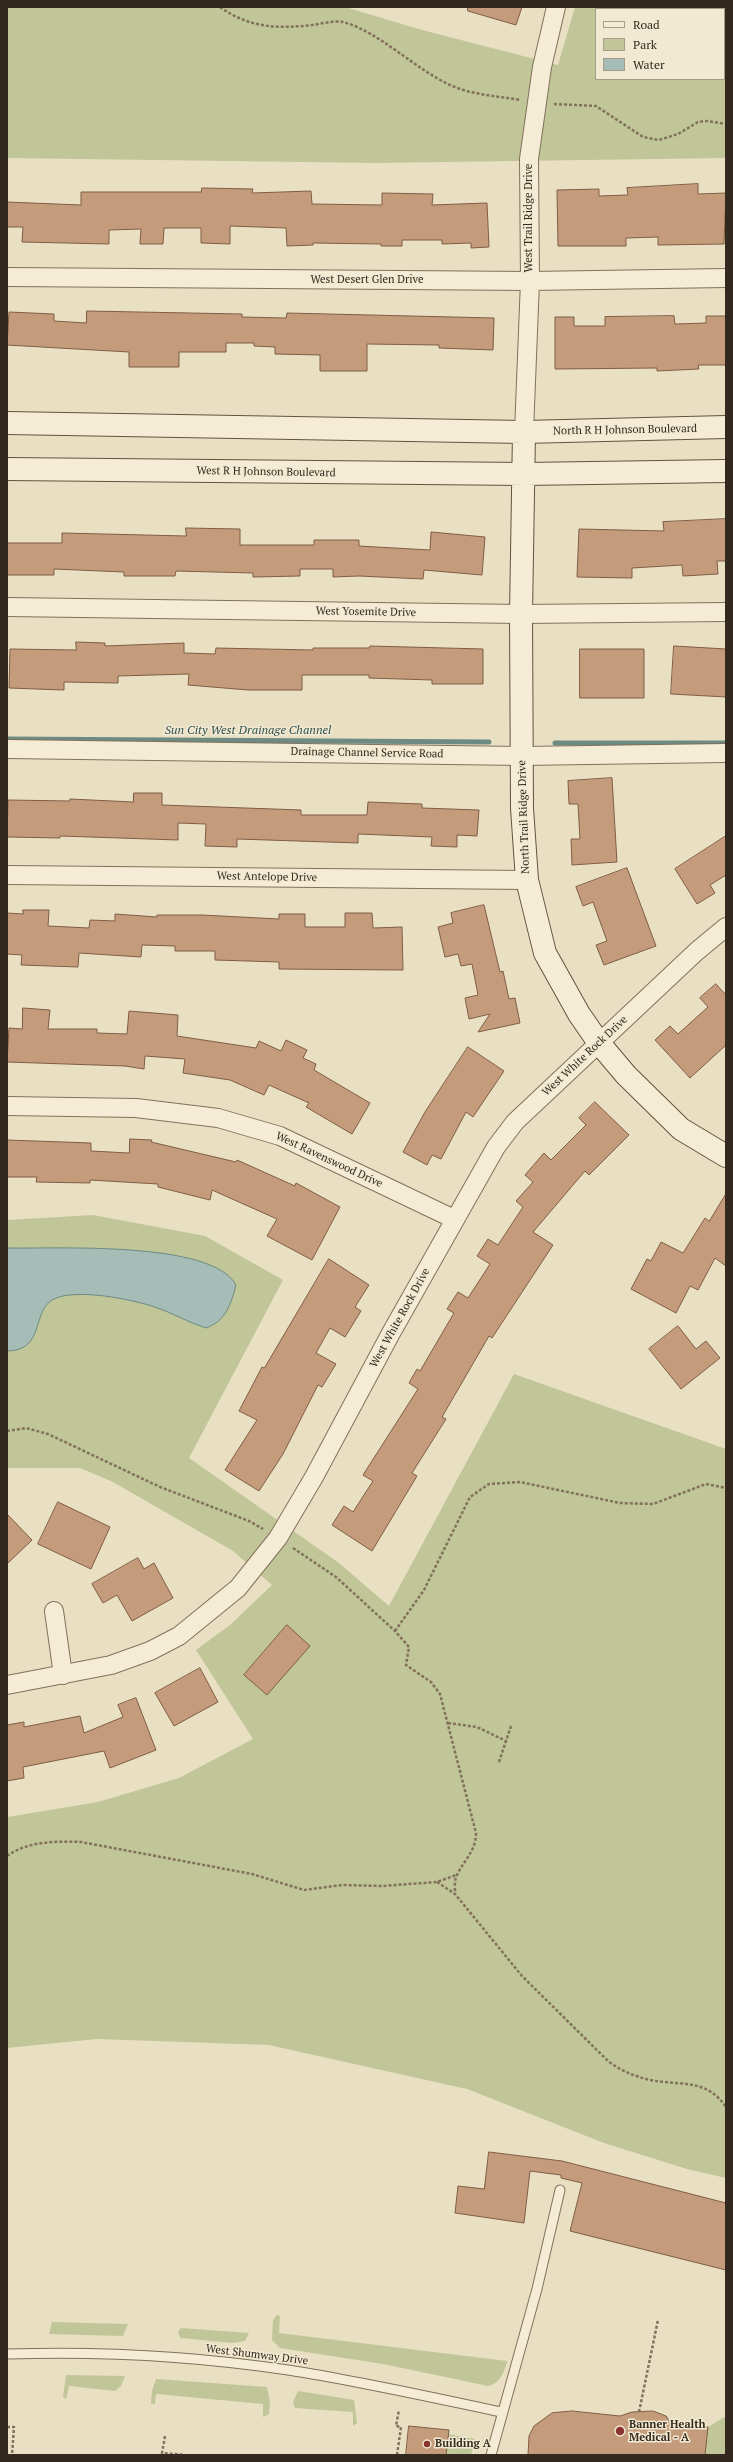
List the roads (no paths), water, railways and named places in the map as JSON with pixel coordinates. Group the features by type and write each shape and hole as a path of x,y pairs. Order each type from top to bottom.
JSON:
{"main road":[{"path":"7,423 524,432"},
{"name":"North R H Johnson Boulevard","path":"524,432 726,427"},
{"name":"North Trail Ridge Drive","path":"524,432 525,474 521,614 522,808 527,880 545,953 579,1014 599,1043 631,1080 671,1120 681,1128 726,1156"},
{"name":"West R H Johnson Boulevard","path":"7,469 525,474"},
{"path":"525,474 726,471"}],"street":[{"name":"West Trail Ridge Drive","path":"524,432 530,281 529,159 542,66 556,7"},
{"name":"West Desert Glen Drive","path":"7,278 530,281 726,278"},
{"name":"West Yosemite Drive","path":"7,607 521,614 726,612"},
{"name":"Drainage Channel Service Road","path":"7,749 522,754 726,753"},
{"name":"West Antelope Drive","path":"7,875 527,880"},
{"name":"West White Rock Drive","path":"7,1685 63,1675 129,1659 179,1636 238,1588 278,1538 314,1477 454,1218 496,1147 515,1122 697,951 726,927"},
{"name":"West Ravenswood Drive","path":"7,1106 136,1108 218,1118 280,1136 454,1218"},
{"path":"54,1611 63,1675"}],"lane":[{"path":"491,2455 501,2412 529,2319 560,2190"},
{"name":"West Shumway Drive","path":"7,2354 145,2355 286,2370 375,2384 501,2412"}],"water":[{"path":"7,1248 94,1248 165,1254 197,1260 221,1271 236,1285 227,1311 218,1321 206,1328 159,1308 142,1303 104,1296 78,1294 66,1295 56,1298 48,1303 43,1310 33,1337 28,1344 20,1349 7,1351"}],"waterway":[{"name":"Sun City West Drainage Channel","path":"7,739 489,742"},
{"name":"Sun City West Drainage Channel","path":"555,743 726,743"}],"place":[{"name":"Banner Health Medical - A","path":"620,2431"},
{"name":"Building A","path":"427,2444"}]}
